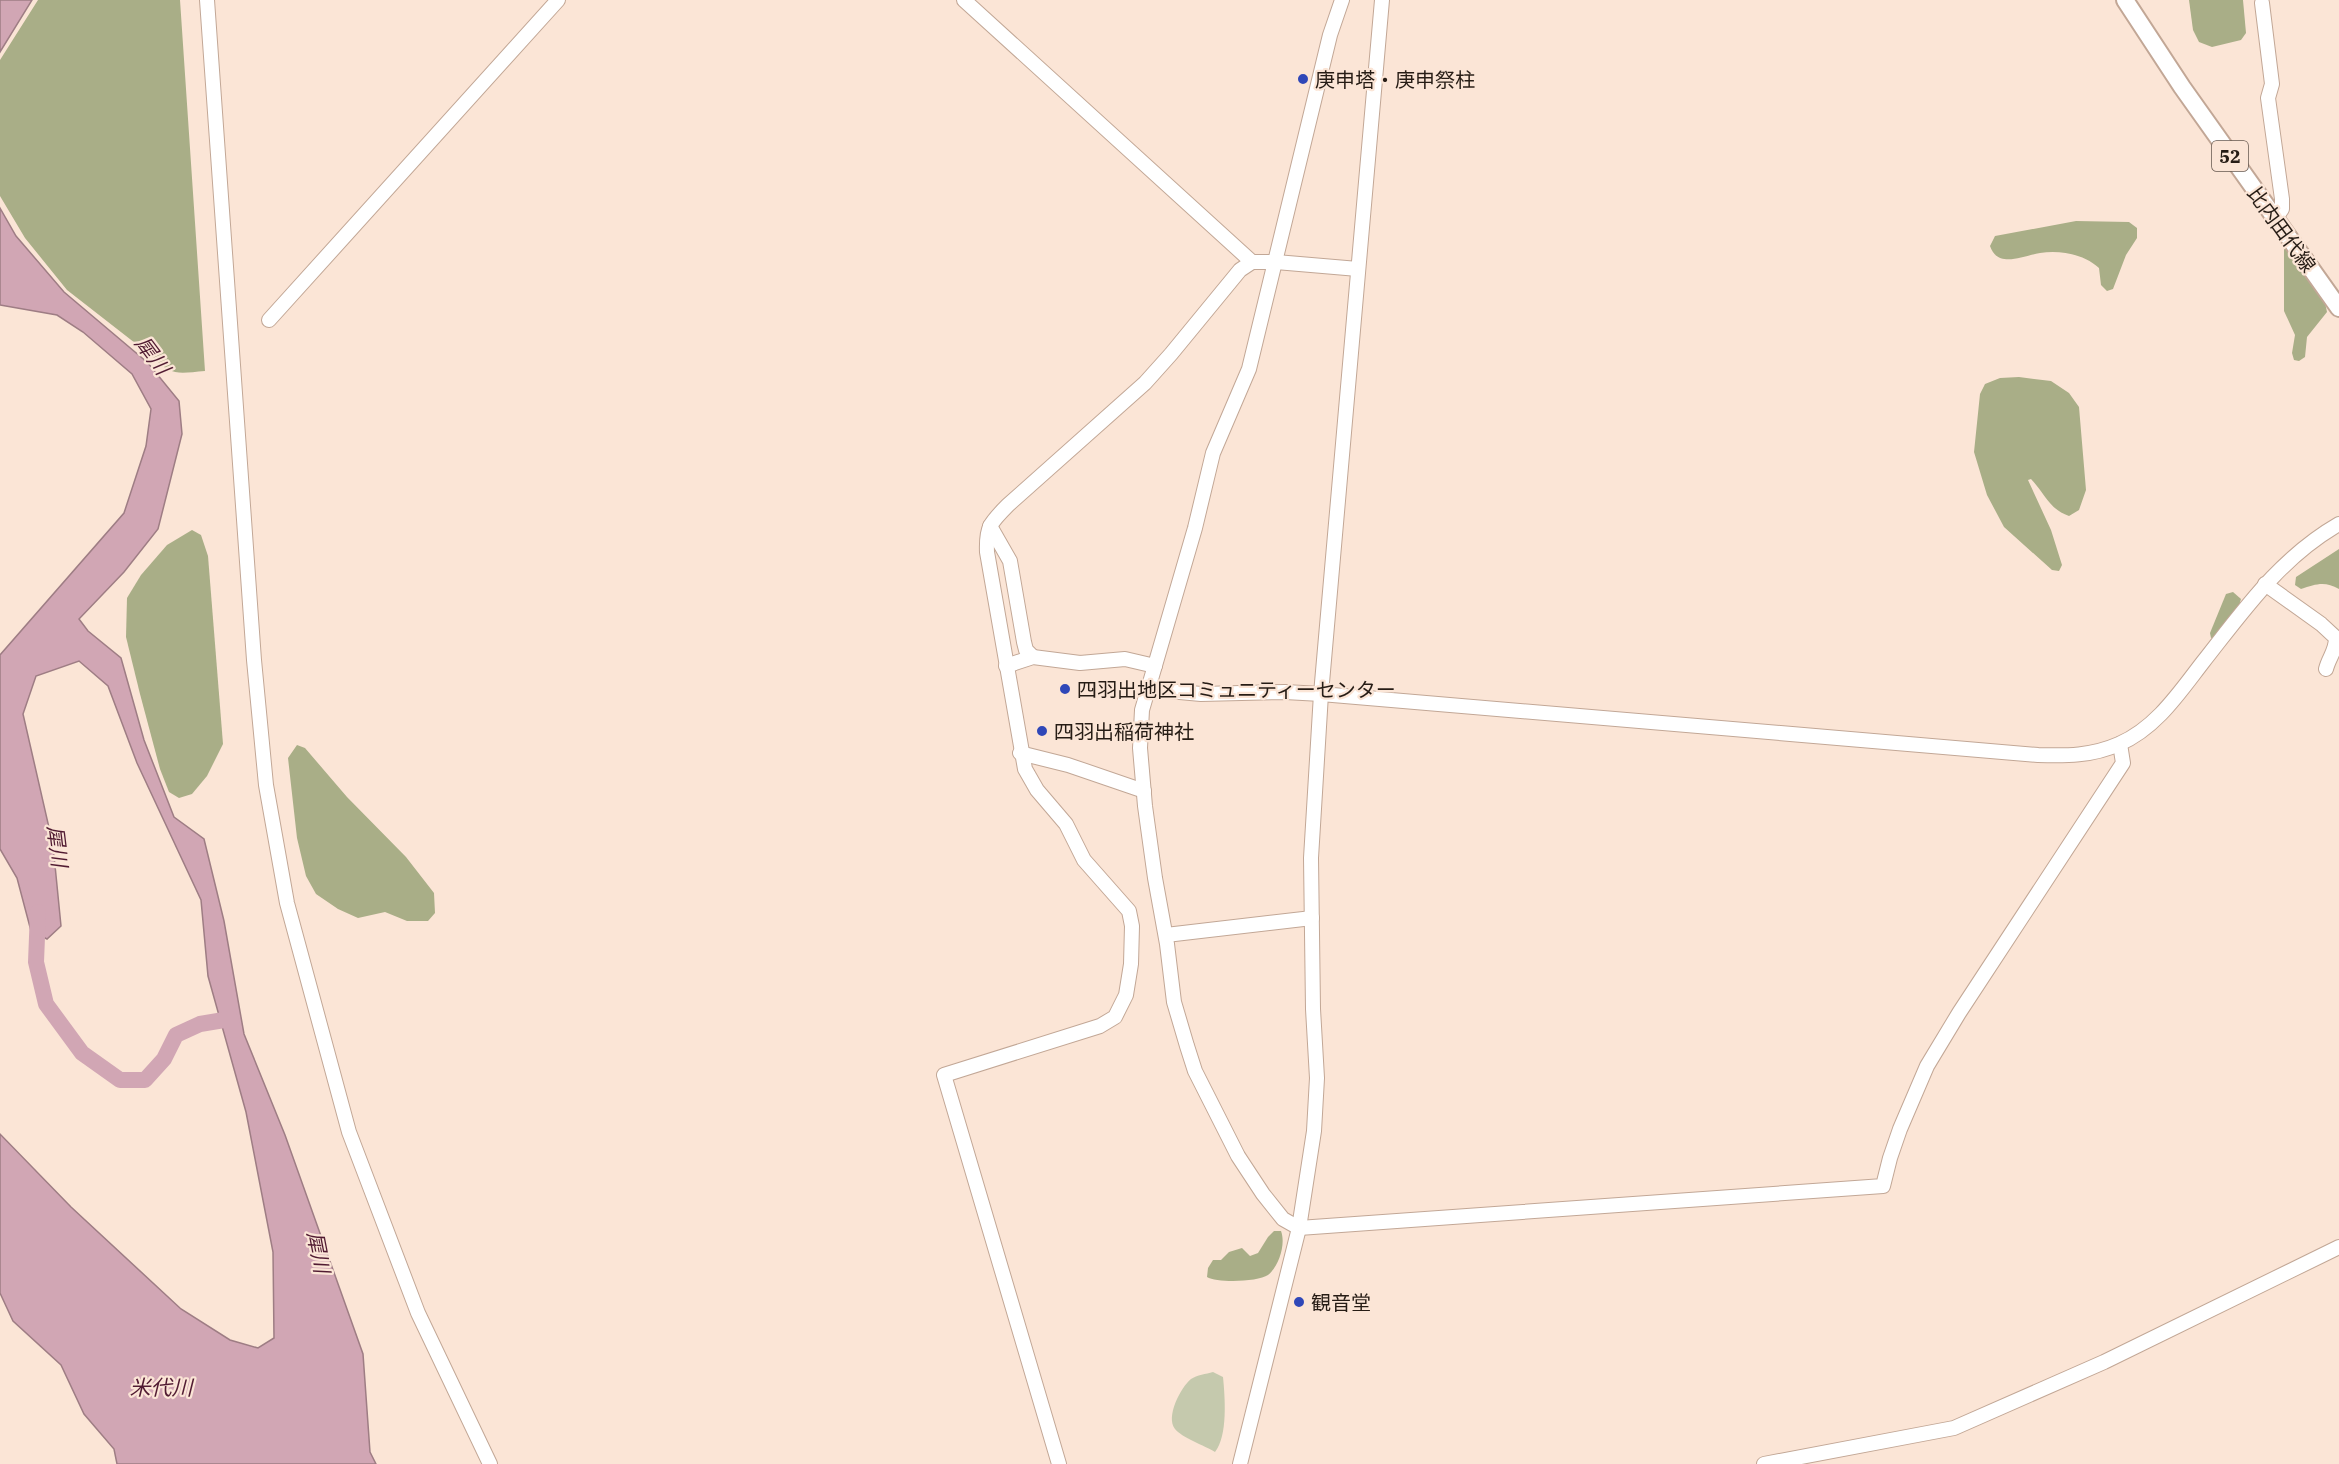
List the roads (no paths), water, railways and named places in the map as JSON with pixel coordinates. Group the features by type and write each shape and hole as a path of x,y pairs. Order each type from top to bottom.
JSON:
{"main road":[{"name":"比内田代線","path":"2125,0 2182,87 2339,308"}],"street":[{"path":"207,0 254,660 266,785 287,903 349,1132 418,1312 490,1464"},
{"path":"269,320 558,0"},
{"path":"964,0 1252,262"},
{"path":"1342,0 1330,35 1249,369 1213,453 1142,710 1140,748 1155,878 1166,935 1174,1002 1195,1071 1238,1156 1283,1219 1299,1228 1883,1186 1900,1129 1927,1066 1959,1013 2123,763 2120,744"},
{"path":"1240,1464 1299,1228 1314,1131 1317,1078 1312,1009 1311,858 1321,694 1382,0"},
{"path":"2262,3 2272,84 2268,98 2282,199 2282,209 2275,219"},
{"path":"1059,1464 944,1075 1101,1026 1114,1017 1126,995 1131,964 1132,926 1129,912 1084,860 1066,824 1027,775 1020,753 987,552 986,533 1008,505 1145,382 1240,270 1252,262 1358,269"},
{"path":"1148,689 1201,694 1285,692 1321,694 2038,755 2072,756 2098,752 2120,744 2142,731 2160,715 2276,571 2307,545 2339,524"},
{"path":"990,526 1010,561 1024,642 1026,650 1033,657"},
{"path":"2265,584 2321,624 2336,638 2336,648 2326,669"},
{"path":"1006,666 1033,657 1080,663 1125,658 1155,666"},
{"path":"1020,753 1068,765 1144,791"},
{"path":"1166,935 1312,918"},
{"path":"1764,1464 1954,1428 2104,1362 2339,1247"}],"water":[{"path":"0,0 32,0 0,52"},
{"name":"米代川","path":"0,208 16,236 64,292 148,363 179,401 182,434 158,529 124,572 79,619 88,631 121,658 144,740 174,817 204,839 224,921 244,1034 285,1135 363,1354 370,1452 376,1464 117,1464 114,1449 84,1414 61,1365 13,1321 0,1293 0,1134 71,1207 181,1309 230,1340 258,1348 274,1338 273,1252 246,1112 208,976 201,900 137,763 108,686 79,661 36,676 23,714 53,845 61,926 47,939 31,931 17,878 0,849 0,655 124,513 146,446 151,409 132,374 83,332 57,315 0,305"}],"waterway":[{"name":"犀川","path":"38,912 36,962 46,1004 82,1053 120,1080 145,1080 164,1059 176,1035 200,1024 230,1019 234,1030"}],"place":[{"name":"庚申塔・庚申祭柱","path":"1303,79"},
{"name":"四羽出地区コミュニティーセンター","path":"1065,689"},
{"name":"四羽出稲荷神社","path":"1042,731"},
{"name":"観音堂","path":"1299,1302"}]}
